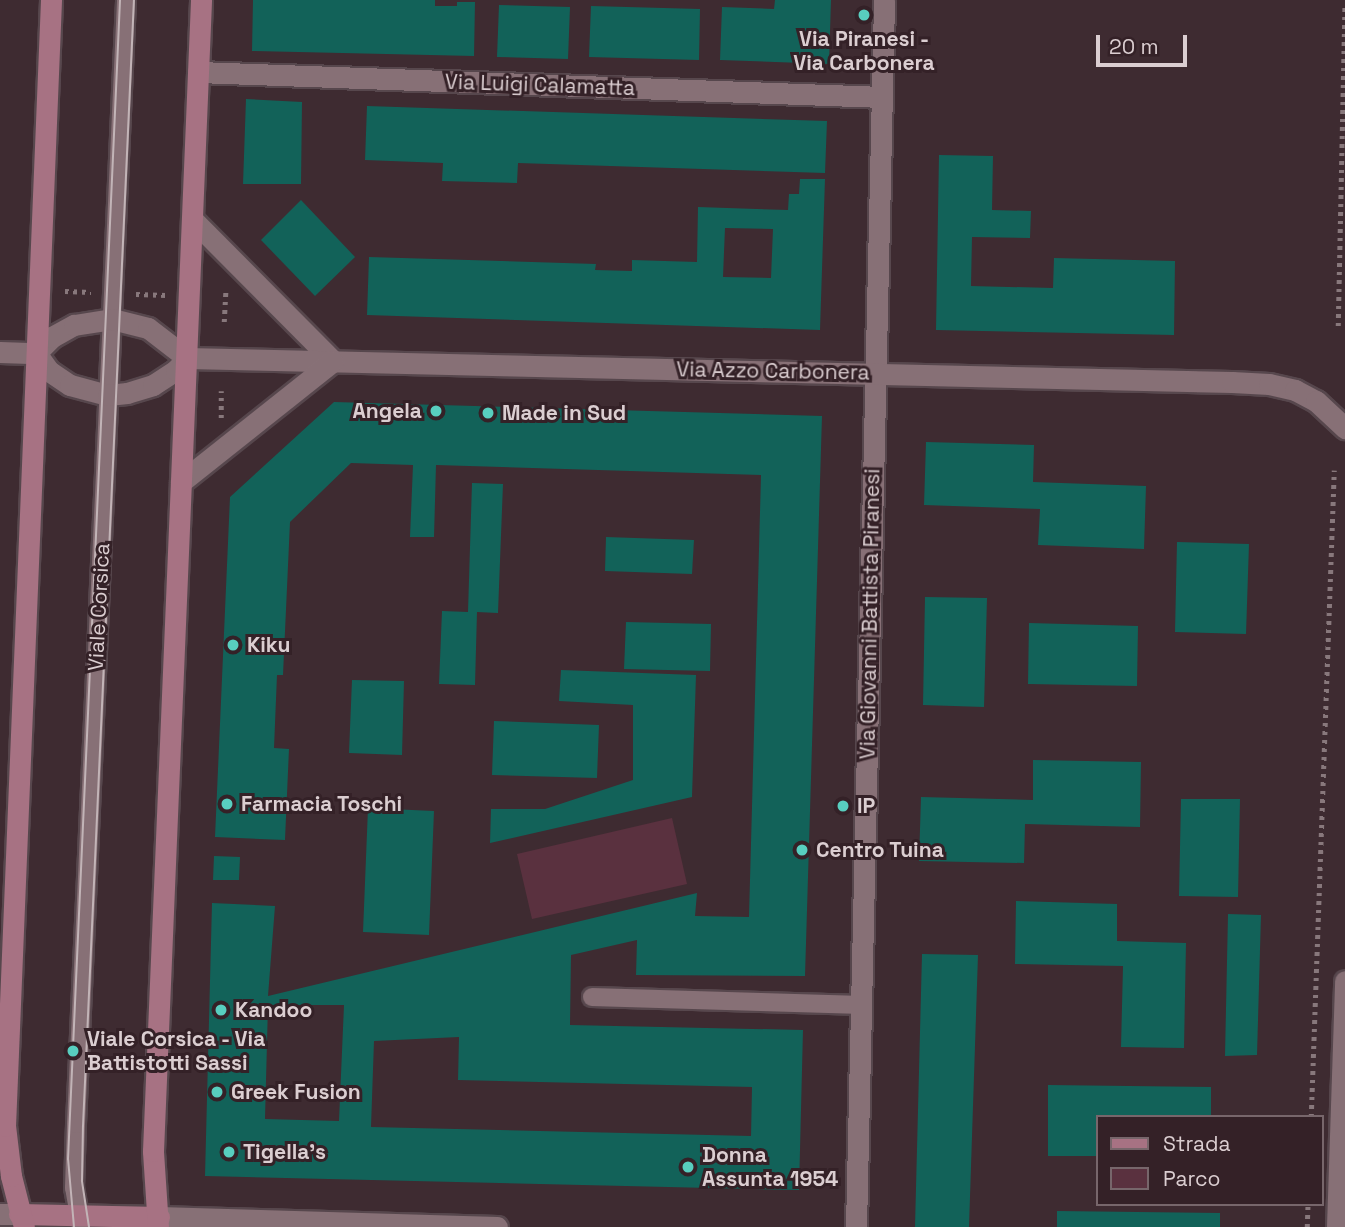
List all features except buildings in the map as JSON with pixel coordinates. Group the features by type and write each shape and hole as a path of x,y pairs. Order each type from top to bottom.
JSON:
{"main road":[{"path":"51,0 5,1126 14,1218 159,1222 153,1151 201,0"}],"street":[{"name":"Via Giovanni Battista Piranesi","path":"856,1227 884,0"},
{"name":"Via Luigi Calamatta","path":"198,72 882,97"},
{"path":"181,482 333,361 193,220"},
{"path":"0,352 36,353 52,337 74,325 112,319 148,328 187,358 176,370 153,386 108,395 70,385 49,371 36,353"},
{"name":"Via Azzo Carbonera","path":"187,358 1269,384 1295,390 1316,401 1345,428"},
{"path":"1336,1227 1345,981"},
{"path":"159,1222 497,1227"}],"lane":[{"name":"Viale Corsica","path":"80,1221 74,1188 76,1124 126,0"},
{"path":"592,997 862,1004"}],"path":[{"path":"1338,326 1345,4"},
{"path":"57,290 96,292"},
{"path":"131,293 167,295"},
{"path":"212,296 224,297 224,322"},
{"path":"207,412 221,412 221,391"},
{"path":"1311,1115 1334,470"},
{"path":"1307,1227 1308,1206"}],"green space":[{"path":"672,818 687,884 532,919 517,854"}],"tram line":[{"path":"74,1227 68,1159 120,0"},
{"path":"89,1227 82,1181 83,1126 134,0"}],"place":[{"name":"Via Piranesi - Via Carbonera","path":"864,15"},
{"name":"Angela","path":"436,411"},
{"name":"Made in Sud","path":"488,413"},
{"name":"Kiku","path":"233,645"},
{"name":"Farmacia Toschi","path":"227,804"},
{"name":"IP","path":"843,806"},
{"name":"Centro Tuina","path":"802,850"},
{"name":"Kandoo","path":"221,1010"},
{"name":"Viale Corsica - Via Battistotti Sassi","path":"73,1051"},
{"name":"Greek Fusion","path":"217,1092"},
{"name":"Tigella's","path":"229,1152"},
{"name":"Donna Assunta 1954","path":"688,1167"}]}
